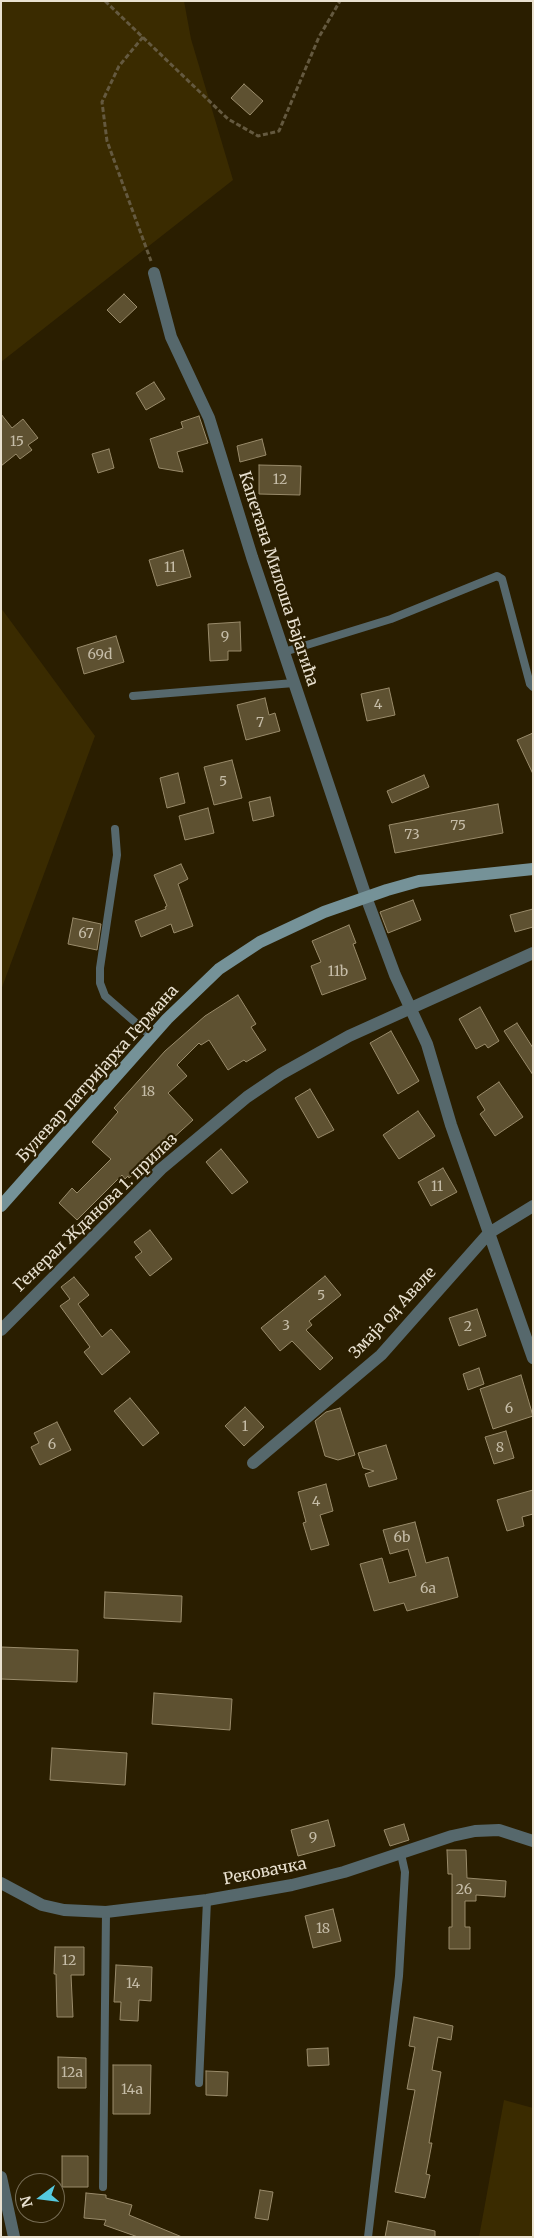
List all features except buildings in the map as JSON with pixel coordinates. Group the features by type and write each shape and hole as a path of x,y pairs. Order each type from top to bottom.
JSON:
{"main road":[{"name":"Булевар патријарха Германа","path":"1,1206 150,1036 219,969 260,942 324,912 419,881 533,869"}],"street":[{"name":"Капетана Милоша Бајагића","path":"154,273 171,337 209,418 252,557 366,897 395,975 429,1050 451,1125 533,1358"},
{"name":"Генерал Жданова 1. прилаз","path":"1,1330 160,1169 218,1120 281,1074 349,1036 533,953"},
{"name":"Змаја од Авале","path":"253,1462 380,1355 489,1234 533,1206"},
{"name":"Рековачка","path":"1,1883 42,1904 64,1910 106,1912 207,1900 292,1885 401,1854 452,1836 475,1832 499,1830 533,1841"},
{"path":"1,2176 14,2237"}],"lane":[{"path":"284,652 391,619 497,576 502,579 530,684 533,687"},
{"path":"133,696 294,683"},
{"path":"115,829 117,855 100,968 100,983 105,996 150,1036"},
{"path":"368,2237 399,1976 405,1872 401,1854"},
{"path":"199,2084 207,1900"},
{"path":"103,2187 106,1912"}],"path":[{"path":"105,1 228,119 258,136 279,131 320,38 340,1"},
{"path":"143,37 120,66 102,102 107,141 154,273"}],"shaded area":[{"path":"1,1 184,1 191,39 233,180 1,362"},
{"path":"1,608 95,736 1,990"},
{"path":"504,2100 533,2108 533,2237 479,2237"}]}
